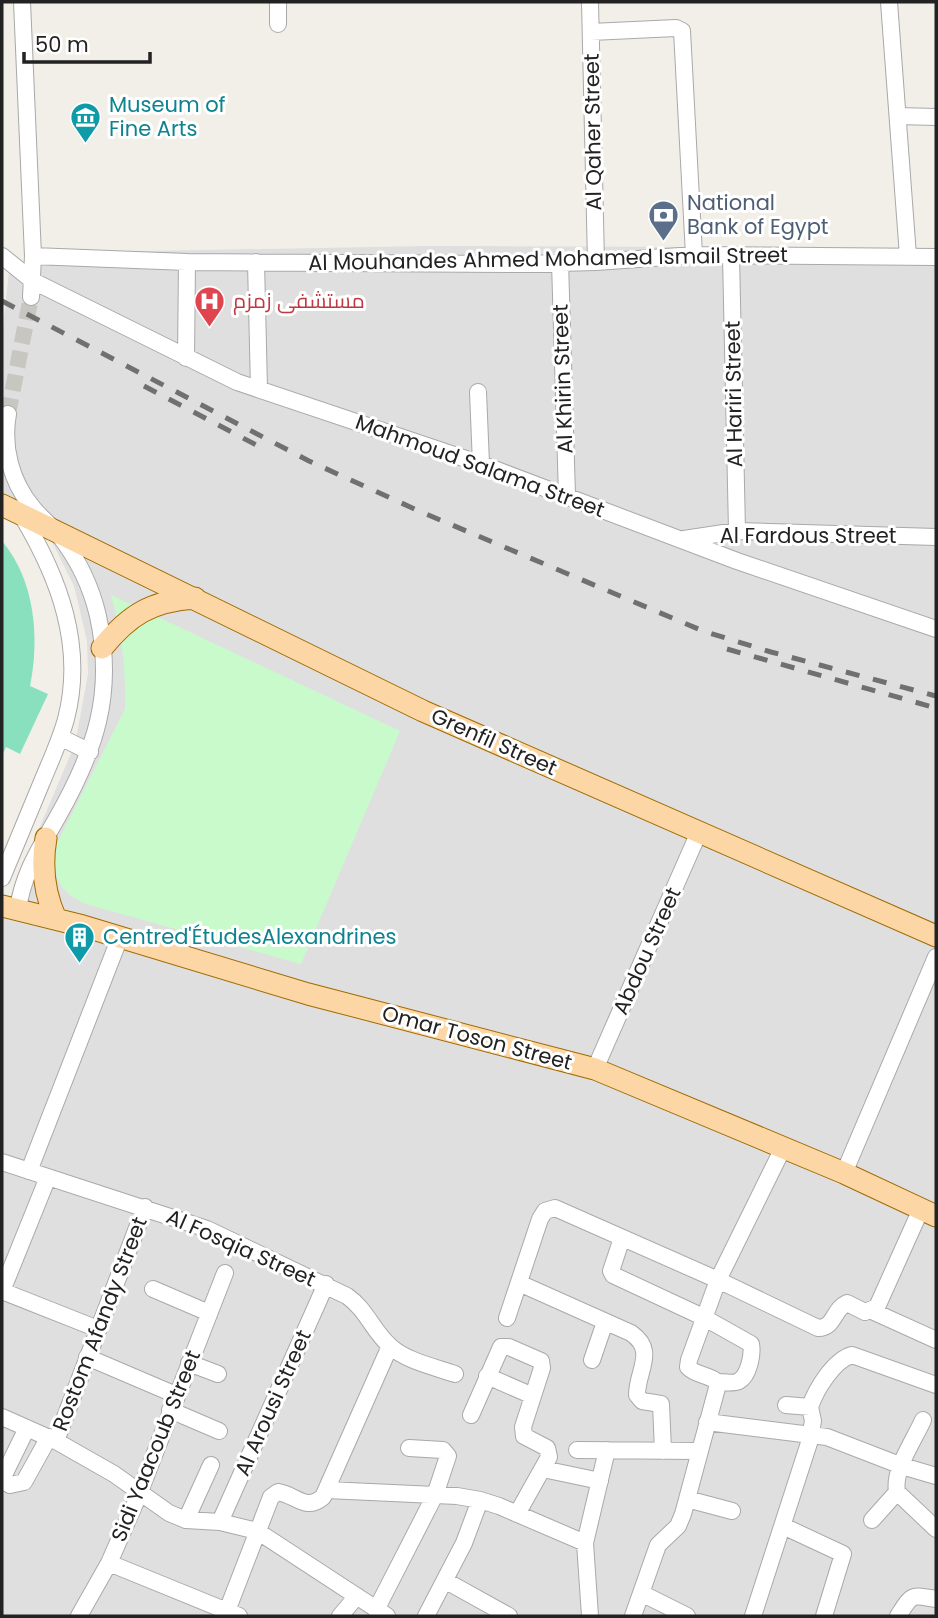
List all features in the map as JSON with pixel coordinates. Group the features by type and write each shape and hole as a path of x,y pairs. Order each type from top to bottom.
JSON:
{"main road":[{"name":"Grenfil Street","path":"2,505 423,710 936,936"},
{"path":"102,648 118,628 140,612 176,599 195,598"},
{"path":"46,838 44,884 55,919"},
{"name":"Omar Toson Street","path":"10,908 120,937 308,994 596,1069 844,1173 929,1212"}],"street":[{"path":"22,2 33,256 32,289"},
{"path":"278,2 278,24"},
{"name":"Al Qaher Street","path":"590,2 596,262"},
{"path":"889,2 908,256"},
{"path":"591,32 676,28 682,31 694,255"},
{"path":"898,117 936,117"},
{"name":"Al Mouhandes Ahmed Mohamed Ismail Street","path":"33,256 187,262 522,264 694,255 936,257"},
{"name":"Mahmoud Salama Street","path":"2,256 32,289 259,389 481,464 680,539 936,629"},
{"name":"Al Hariri Street","path":"731,256 737,531"},
{"path":"187,262 187,358"},
{"path":"256,262 259,389"},
{"name":"Al Khirin Street","path":"560,262 566,496"},
{"path":"478,392 481,464"},
{"path":"8,414 3,435 20,489 30,506 58,533 83,573 97,614 102,648 102,703 90,752 75,788 10,908"},
{"path":"2,878 60,737 72,690 71,634 54,577 22,516"},
{"name":"Al Fardous Street","path":"680,539 737,531 936,537"},
{"path":"60,737 90,752"},
{"name":"Abdou Street","path":"596,1069 699,832"},
{"path":"29,1171 120,937"},
{"path":"844,1173 936,957"},
{"path":"622,1238 612,1275 703,1317 751,1344 752,1358 740,1380 717,1382 692,1371 688,1367 689,1360 703,1317 718,1280 783,1148"},
{"name":"Al Fosqia Street","path":"2,1162 207,1228 279,1265 326,1284 357,1303 390,1346 400,1353 455,1374"},
{"path":"47,1177 2,1291 98,1328"},
{"name":"Rostom Afandy Street","path":"2,1479 10,1485 24,1482 52,1439 88,1357 145,1207"},
{"path":"507,1318 540,1219 545,1211 555,1208 718,1280 818,1328 828,1327 841,1305 846,1303 865,1312 877,1307 929,1212"},
{"name":"Sidi Yaacoub Street","path":"79,1616 109,1563 225,1273"},
{"path":"519,1283 634,1335 646,1355 637,1395 642,1401 661,1404 663,1451"},
{"name":"Al Arousi Street","path":"220,1522 326,1284"},
{"path":"153,1289 209,1313"},
{"path":"872,1311 936,1340"},
{"path":"592,1360 605,1322"},
{"path":"109,1563 233,1614 257,1531 271,1497 278,1492 286,1493 306,1504 320,1500 327,1490 390,1346"},
{"path":"471,1415 498,1350 509,1347 541,1361 542,1368 523,1433 547,1448 548,1457 517,1514"},
{"path":"753,1616 811,1434 813,1422 810,1407 835,1366 843,1358 852,1355 936,1385"},
{"path":"88,1357 219,1431"},
{"path":"189,1363 218,1374"},
{"path":"487,1376 533,1396"},
{"path":"633,1616 658,1545 678,1526 717,1382"},
{"path":"786,1405 810,1407"},
{"path":"2,1417 52,1439 169,1513 186,1520 220,1522 257,1531 382,1613 435,1495 448,1453 443,1450 409,1448"},
{"path":"872,1520 897,1492 897,1479 923,1420"},
{"path":"707,1422 827,1437 936,1476"},
{"path":"2,1479 27,1428"},
{"path":"577,1450 699,1451"},
{"path":"590,1616 585,1543 607,1451"},
{"path":"186,1520 211,1465"},
{"path":"543,1469 600,1481"},
{"path":"327,1490 480,1500 585,1543"},
{"path":"897,1492 936,1530"},
{"path":"687,1499 732,1511"},
{"path":"426,1616 464,1543 480,1500"},
{"path":"783,1526 842,1554 824,1616"},
{"path":"446,1581 509,1616"},
{"path":"641,1593 687,1616"},
{"path":"340,1616 357,1595"},
{"path":"898,1616 914,1596 936,1599"}],"shaded area":[{"path":"427,246 936,248 936,1616 2,1616 2,916 75,744 88,674 87,641 74,586 51,540 2,518 2,336 9,271 28,285 42,253"}],"green space":[{"path":"2,541 22,573 32,610 34,649 30,686 48,694 20,754 6,747 2,756"},
{"path":"111,595 400,731 301,964 89,905 66,891 57,878 53,851 125,709 122,652"}],"tunnel":[{"path":"8,414 31,297"}],"railway":[{"path":"2,301 309,461 419,511 703,631 936,696"},
{"path":"144,386 262,448"},
{"path":"727,649 936,708"}],"place":[{"name":"Museum of Fine Arts","path":"86,144"},
{"name":"National Bank of Egypt","path":"664,242"},
{"name":"مستشفى زمزم","path":"210,328"},
{"name":"Centred'ÉtudesAlexandrines","path":"80,964"}]}
